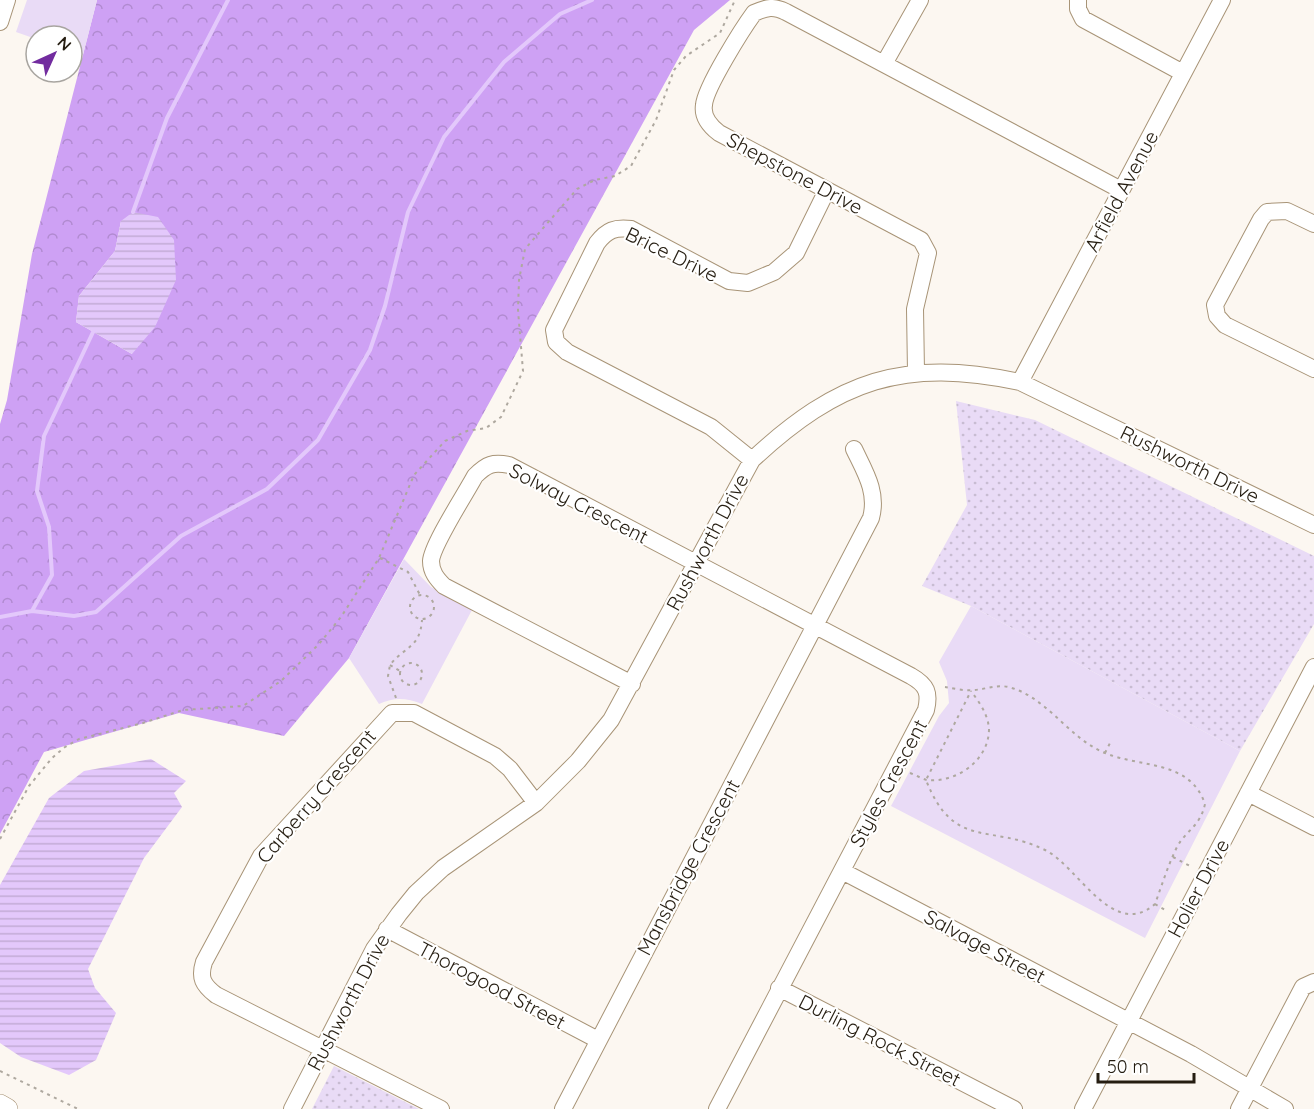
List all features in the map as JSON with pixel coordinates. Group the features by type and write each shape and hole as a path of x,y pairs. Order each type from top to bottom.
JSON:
{"main road":[{"path":"0,1105 8,1109"}],"street":[{"path":"0,22 7,0"},
{"path":"885,62 920,0"},
{"path":"1078,0 1078,9 1083,20 1183,73"},
{"name":"Arfield Avenue","path":"1020,382 1222,0"},
{"name":"Shepstone Drive","path":"916,372 915,309 928,253 926,246 911,233 719,133 710,125 704,114 706,96 754,13 766,8 776,8 786,12 885,62 1121,190"},
{"name":"Brice Drive","path":"752,460 711,427 567,352 556,342 554,330 597,243 606,232 619,228 631,229 729,282 748,283 774,272 796,253 827,190"},
{"path":"1314,224 1287,211 1267,212 1261,219 1215,305 1217,316 1226,325 1314,369"},
{"name":"Rushworth Drive","path":"292,1109 387,929 416,893 443,868 536,803 590,747 611,720 632,684 752,460 784,432 826,402 874,382 916,372 982,375 1020,382 1314,525"},
{"name":"Mansbridge Crescent","path":"563,1109 871,518 874,504 871,483 854,449"},
{"name":"Solway Crescent","path":"632,684 444,586 436,579 432,569 434,552 475,476 485,466 495,462 510,465 695,563"},
{"name":"Styles Crescent","path":"695,563 922,682 927,690 928,699 926,710 779,988 722,1107"},
{"name":"Holier Drive","path":"1083,1109 1314,667"},
{"name":"Carberry Crescent","path":"323,1048 216,995 204,986 200,974 250,873 273,842 383,721 392,713 402,711 414,713 495,756 510,768 536,803"},
{"path":"1248,792 1314,827"},
{"name":"Salvage Street","path":"842,870 1191,1053 1285,1109"},
{"name":"Thorogood Street","path":"387,929 598,1040"},
{"path":"1239,1109 1303,987 1314,982"},
{"name":"Durling Rock Street","path":"779,988 1014,1109"},
{"path":"323,1048 441,1109"}],"path":[{"path":"0,839 29,786 52,758 65,747 79,739 183,710 243,706 281,681 320,644 379,558 414,475 445,441 467,431 486,428 501,417 523,370 518,310 519,280 525,249 577,189 595,180 615,176 632,166 656,120 674,70 687,56 720,33 735,0"},
{"path":"379,558 408,572 420,595 430,598 434,608 432,615 422,620"},
{"path":"420,595 413,599 410,606 412,614 422,620"},
{"path":"397,700 388,676 390,665 416,642 421,634 422,620"},
{"path":"390,665 400,671 402,679 407,684 415,685 422,675 416,664 409,663 400,671"},
{"path":"945,687 971,691 994,685 1011,687 1026,694 1081,740 1105,753 1133,763 1171,769 1191,780 1205,804 1203,815 1196,826 1178,844 1155,904 1147,911 1130,915 1112,910 1045,850 960,827 933,798 926,780 971,691"},
{"path":"910,772 926,780 960,774 974,764 985,747 989,729 986,713 971,691"},
{"path":"1105,753 1110,743"},
{"path":"1173,857 1191,866"},
{"path":"1155,904 1167,911"},
{"path":"0,1071 78,1109"}],"shaded area":[{"path":"27,0 97,0 84,51 84,24 24,24 24,35 16,32"},
{"path":"133,212 158,217 174,240 176,280 155,327 132,354 76,322 79,296 115,251 121,221"},
{"path":"956,401 1035,420 1314,556 1314,624 1240,751 971,606 922,586 967,505"},
{"path":"404,559 431,587 472,610 422,704 400,699 379,704 349,658"},
{"path":"971,606 1240,751 1145,938 891,806 939,716 949,703 947,681 939,662"},
{"path":"151,759 186,781 174,793 182,807 144,858 88,969 95,988 116,1013 96,1060 69,1075 21,1057 0,1043 0,885 49,798 84,771"},
{"path":"334,1066 419,1109 312,1109"}],"green space":[{"path":"97,0 730,0 694,30 349,658 284,736 179,713 44,752 0,834 0,424 7,400 32,254 76,84 84,84 84,51","holes":["121,221 132,354 76,322 79,296 115,251"]}],"waterway":[{"path":"133,212 167,118 228,0"},
{"path":"0,617 32,611 74,616 96,612 181,536 267,489 318,440 370,350 385,306 408,212 444,137 504,62 560,14 592,0"},
{"path":"32,611 52,575 49,527 37,491 44,436 94,330"}]}
